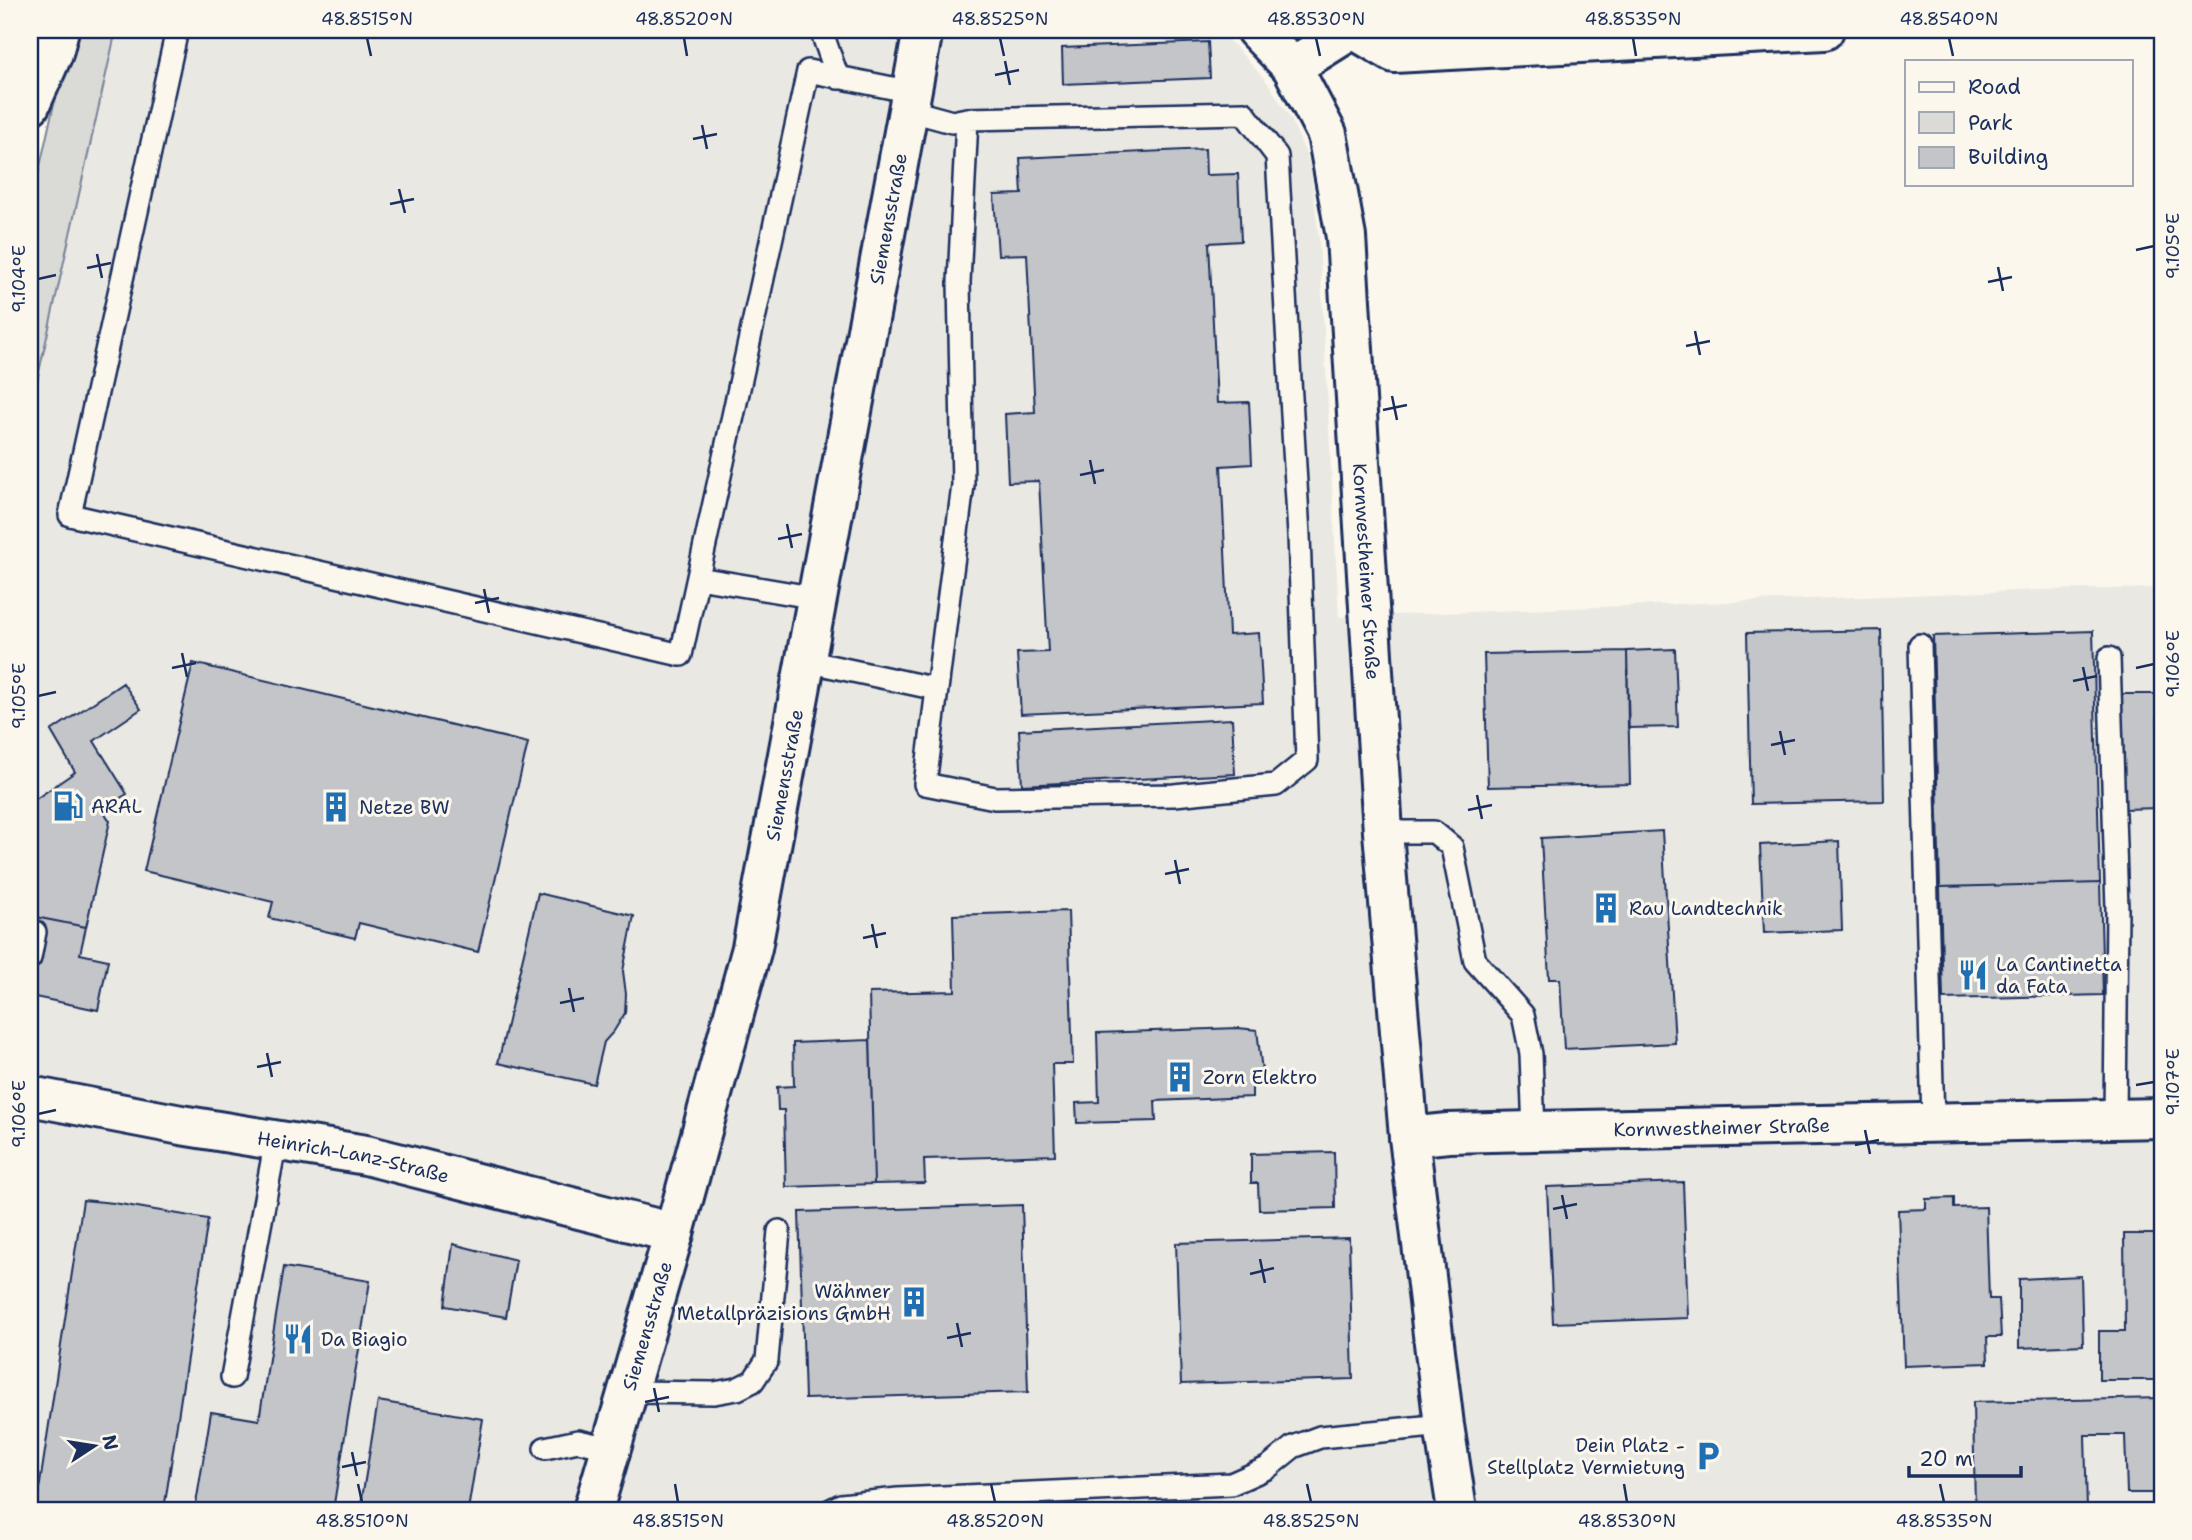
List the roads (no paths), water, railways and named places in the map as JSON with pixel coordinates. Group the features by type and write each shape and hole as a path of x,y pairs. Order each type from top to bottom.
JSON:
{"street":[{"path":"30,99 38,30"},
{"path":"30,105 53,53 59,30"},
{"name":"Siemensstraße","path":"593,1510 674,1233 752,948 923,30"},
{"name":"Kornwestheimer Straße","path":"1256,30 1292,67 1327,134 1346,237 1383,832 1409,1137 1457,1510"},
{"path":"1292,67 1353,30 1394,53 1824,30"},
{"name":"Heinrich-Lanz-Straße","path":"30,1096 181,1125 366,1155 674,1233"},
{"name":"Kornwestheimer Straße","path":"1409,1137 1534,1130 2162,1118"}],"lane":[{"path":"177,30 69,515 681,655 808,71 910,101 952,121 967,120 1244,113 1277,156 1298,535 1307,760 1276,785 1174,795 995,798 925,784 963,485 960,282 967,120"},
{"path":"821,30 838,78"},
{"path":"698,578 817,598"},
{"path":"1920,645 1933,1122"},
{"path":"2109,658 2117,909 2115,1119"},
{"path":"806,661 937,689"},
{"path":"1383,832 1434,832 1451,847 1475,961 1523,1015 1531,1054 1534,1130"},
{"path":"30,931 35,932 30,958"},
{"path":"232,1377 276,1140"},
{"path":"627,1392 713,1393 737,1389 753,1381 767,1360 779,1231"},
{"path":"831,1510 841,1505 898,1499 1231,1484 1267,1468 1293,1447 1320,1437 1444,1425"},
{"path":"545,1448 578,1441 610,1448"}],"place":[{"name":"ARAL","path":"68,806"},
{"name":"Netze BW","path":"336,807"},
{"name":"Rau Landtechnik","path":"1606,908"},
{"name":"La Cantinetta da Fata","path":"1973,975"},
{"name":"Zorn Elektro","path":"1180,1077"},
{"name":"Wähmer Metallpräzisions GmbH","path":"914,1302"},
{"name":"Da Biagio","path":"298,1339"},
{"name":"Dein Platz - Stellplatz Vermietung","path":"1708,1456"}]}
